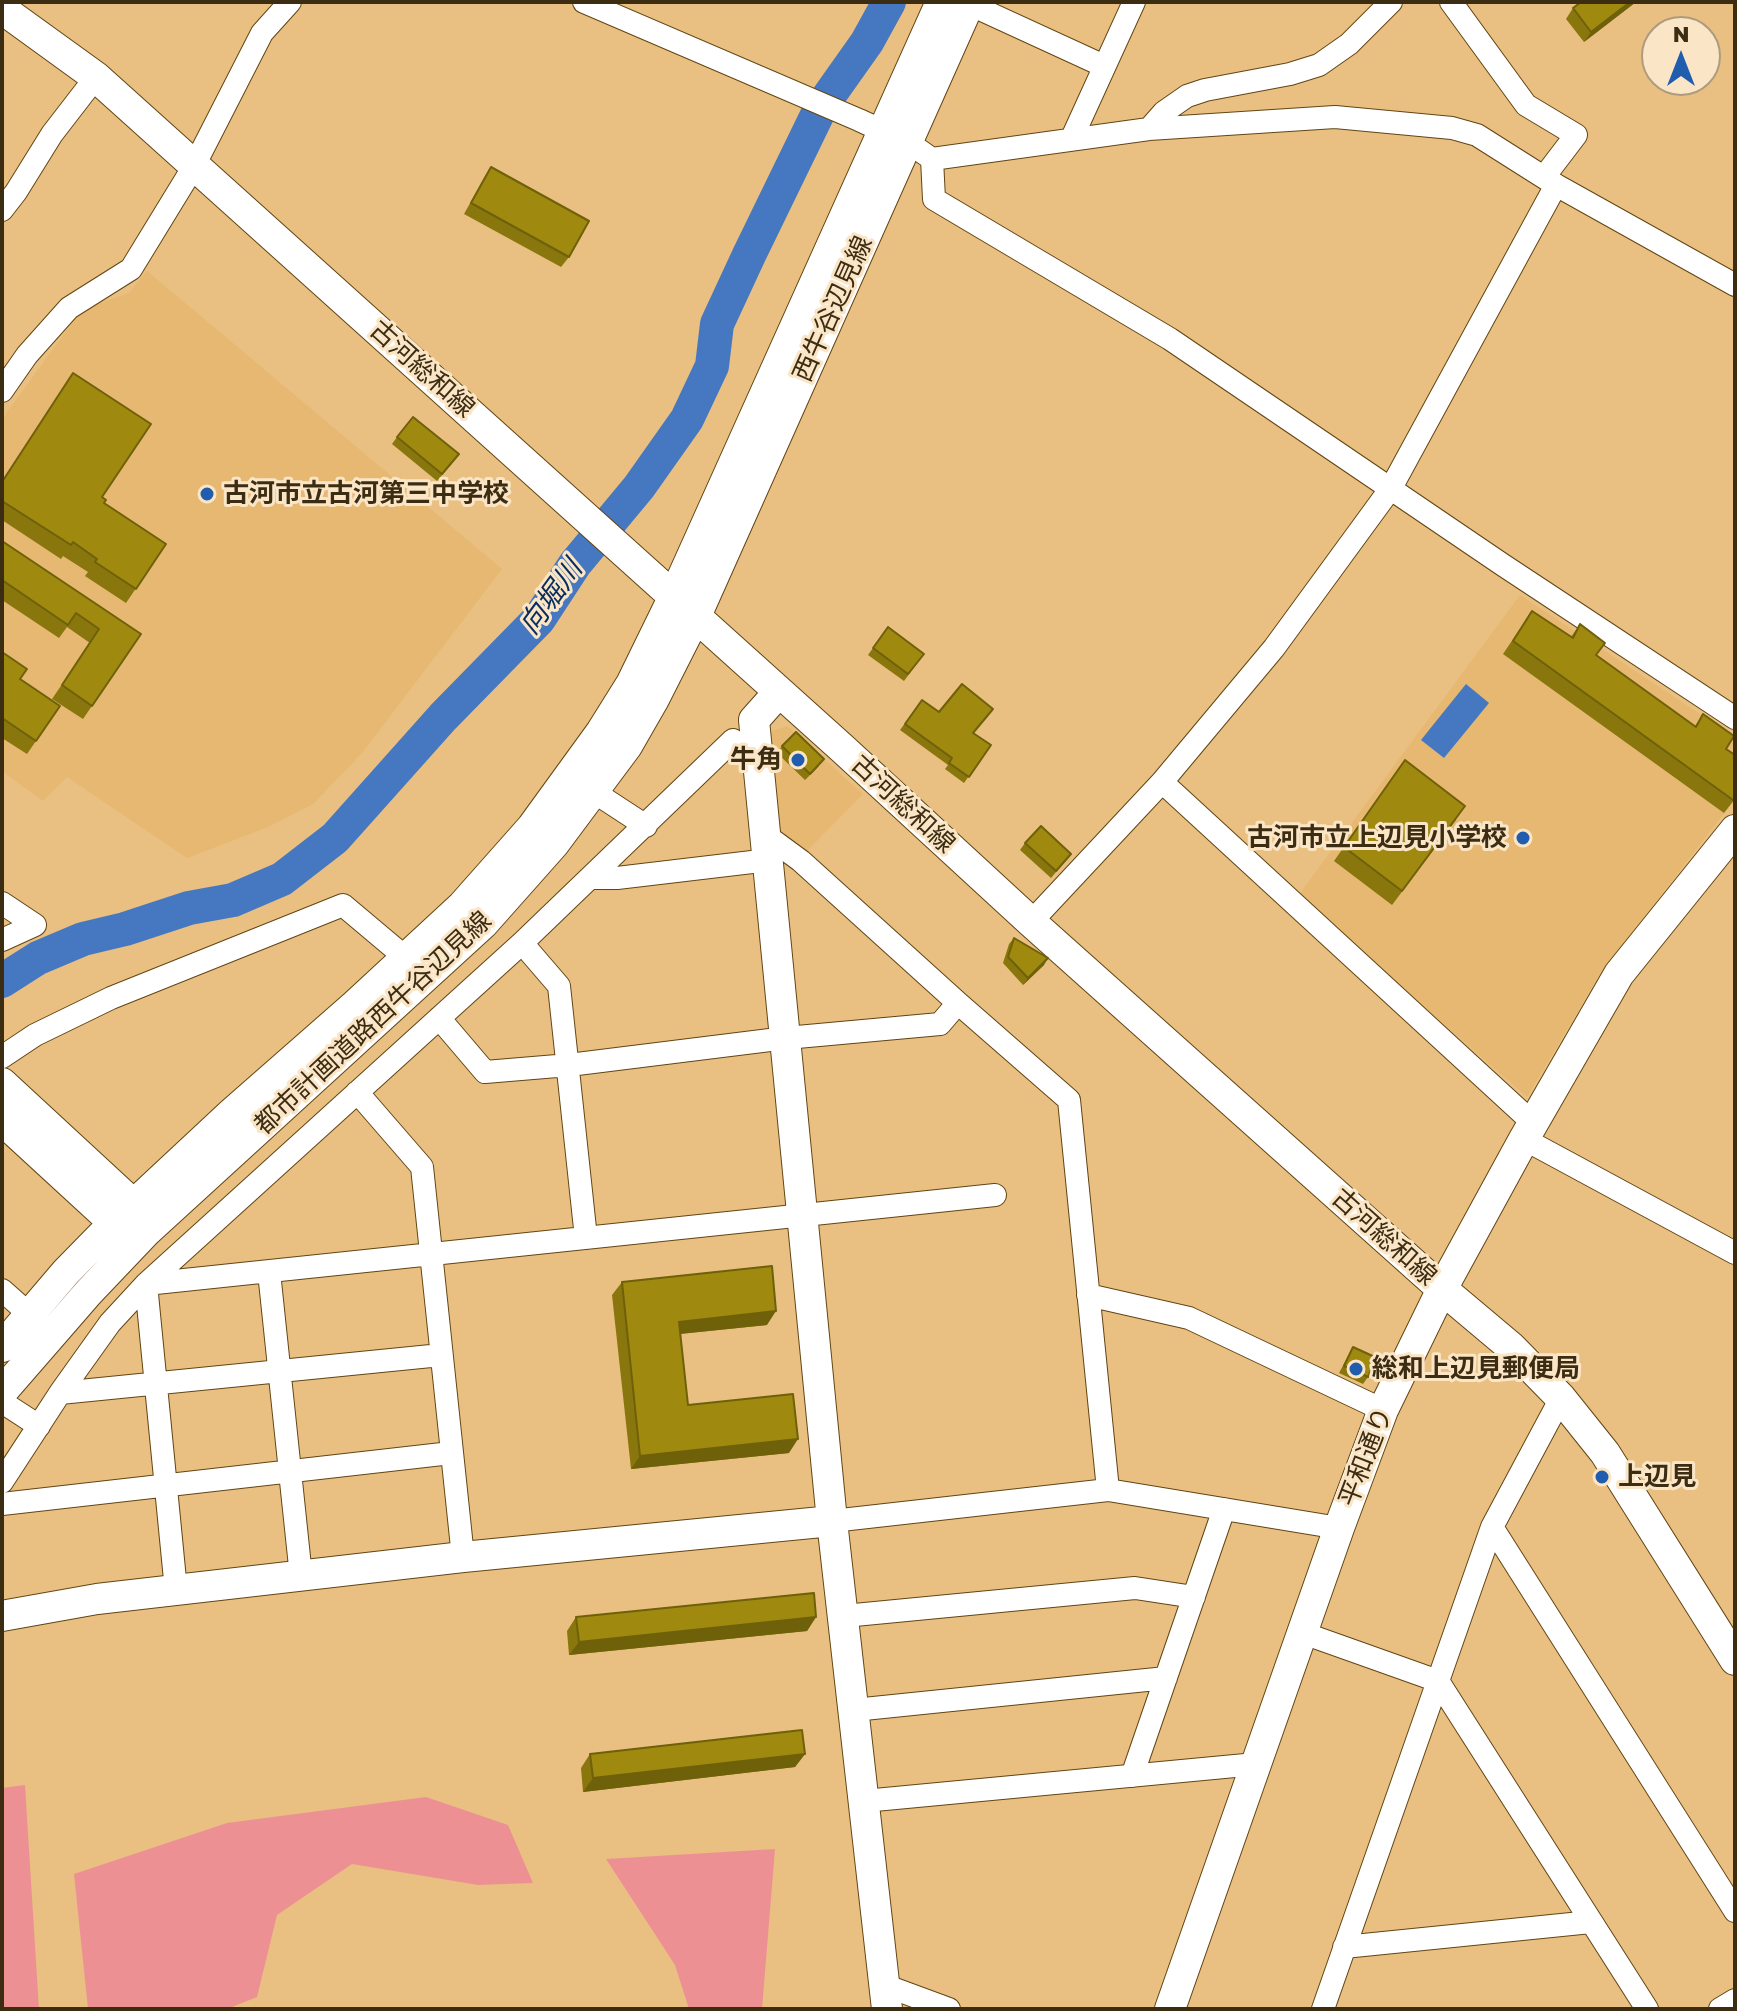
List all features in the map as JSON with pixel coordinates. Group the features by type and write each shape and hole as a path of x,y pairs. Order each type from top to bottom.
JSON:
{"street":[{"path":"2,391 27,355 69,308 131,269 194,166 262,33 290,2"},
{"path":"584,2 896,139 1071,140 1149,129 1335,117 1452,128 1477,135 1550,181 1735,285"},
{"path":"1071,140 1134,2"},
{"path":"1149,129 1164,112 1187,96 1319,65 1349,44 1391,2"},
{"path":"1031,922 1162,782 1274,648 1391,488 1576,135 1526,105 1451,2"},
{"path":"960,3 1104,66"},
{"name":"西牛谷辺見線","path":"685,606 960,3"},
{"name":"古河総和線","path":"2,9 96,77 685,606 1031,922 1511,1347 1561,1398 1605,1453 1735,1660"},
{"path":"2,210 52,134 96,77"},
{"path":"896,139 934,199 1170,339 1735,718"},
{"name":"都市計画道路西牛谷辺見線","path":"2,1347 29,1314 131,1220 483,924 554,844 627,746 654,699 685,606"},
{"name":"都市計画道路西牛谷辺見線","path":"2,1392 79,1303 131,1220 233,1112 472,895 532,827 601,732 685,606"},
{"path":"779,692 754,720 832,1521 886,1997 949,2009"},
{"path":"2,1482 110,1323 146,1284 522,943 733,740"},
{"path":"1162,782 1529,1131 1735,1253"},
{"path":"594,792 646,826"},
{"name":"平和通り","path":"1170,2009 1383,1410 1442,1289 1619,974 1735,830"},
{"path":"592,878 617,878 768,848 801,861 1069,1100 1108,1490"},
{"path":"2,903 35,925 2,940"},
{"path":"2,1057 47,1029 111,998 343,905 406,958"},
{"path":"522,943 559,986 586,1238"},
{"path":"439,1018 485,1072 940,1024 958,1003"},
{"path":"2,1083 131,1220"},
{"path":"357,1092 422,1167 463,1557"},
{"path":"2,1120 131,1220"},
{"path":"146,1284 995,1195"},
{"path":"269,1272 301,1576"},
{"path":"146,1284 176,1590"},
{"path":"2,1290 29,1314"},
{"path":"1088,1295 1189,1318 1383,1410"},
{"path":"60,1393 441,1355"},
{"path":"1323,2009 1492,1527 1561,1398"},
{"path":"2,1402 39,1426"},
{"path":"2,1504 451,1453"},
{"path":"2,1616 54,1604 463,1557 1108,1490 1339,1528"},
{"path":"1132,1776 1224,1509"},
{"path":"1492,1527 1735,1911"},
{"path":"844,1616 1135,1588 1194,1597"},
{"path":"1303,1633 1438,1681 1647,2009"},
{"path":"854,1710 1166,1678"},
{"path":"864,1801 1256,1764"},
{"path":"1344,1947 1591,1922"},
{"path":"1720,2009 1735,2000"}],"shaded area":[{"name":"古河市立古河第三中学校","path":"147,271 502,569 362,753 313,804 268,827 187,858 67,777 43,801 2,771 2,419 77,316 96,304 129,293"},
{"name":"古河市立上辺見小学校","path":"1520,595 1735,737 1735,799 1600,974 1527,1097 1298,896"},
{"path":"787,726 863,794 805,853 774,828 770,732"},
{"path":"25,1785 39,2009 2,2009 2,1788"},
{"path":"426,1797 508,1825 533,1883 478,1885 352,1864 277,1915 257,1997 227,2009 88,2009 74,1874 227,1823"},
{"path":"775,1849 762,2009 689,2009 675,1965 606,1859"}],"water":[{"path":"1466,684 1489,703 1444,758 1421,740"}],"building":[{"path":"1581,2 1630,2 1591,32 1573,8"},
{"path":"491,167 589,221 569,257 471,203"},
{"path":"73,373 151,424 102,497 106,500 104,503 166,544 136,589 95,562 97,559 73,542 71,545 2,501 2,482"},
{"path":"413,417 459,454 442,474 397,437"},
{"path":"2,541 141,634 92,706 62,685 99,629 76,613 68,625 2,580"},
{"path":"1532,611 1573,638 1580,624 1605,643 1596,655 1696,727 1703,714 1734,736 1726,749 1735,755 1735,798 1733,800 1513,641"},
{"path":"888,627 924,654 908,674 873,648"},
{"path":"2,652 27,669 20,679 60,706 36,741 2,718"},
{"path":"962,684 993,709 973,733 991,745 969,777 949,763 952,758 905,724 922,700 939,712"},
{"path":"796,732 824,759 810,774 782,746"},
{"path":"1405,760 1465,806 1402,891 1344,847"},
{"path":"1041,826 1071,854 1056,871 1025,843"},
{"path":"1014,938 1048,958 1028,978 1008,957"},
{"path":"772,1266 776,1311 679,1322 688,1405 793,1394 798,1439 640,1456 622,1282"},
{"path":"1353,1347 1377,1358 1368,1377 1344,1366"},
{"path":"814,1593 816,1617 579,1642 576,1617"},
{"path":"802,1730 805,1754 593,1778 590,1754"}],"waterway":[{"name":"向堀川","path":"2,981 38,958 83,939 189,908 233,900 282,879 335,838 443,717 539,619 575,564 639,487 687,419 712,366 717,324 749,255 821,107 867,42 889,2"}],"place":[{"name":"古河市立古河第三中学校","path":"207,494"},
{"name":"牛角","path":"798,760"},
{"name":"古河市立上辺見小学校","path":"1523,838"},
{"name":"総和上辺見郵便局","path":"1356,1369"},
{"name":"上辺見","path":"1602,1477"}]}
